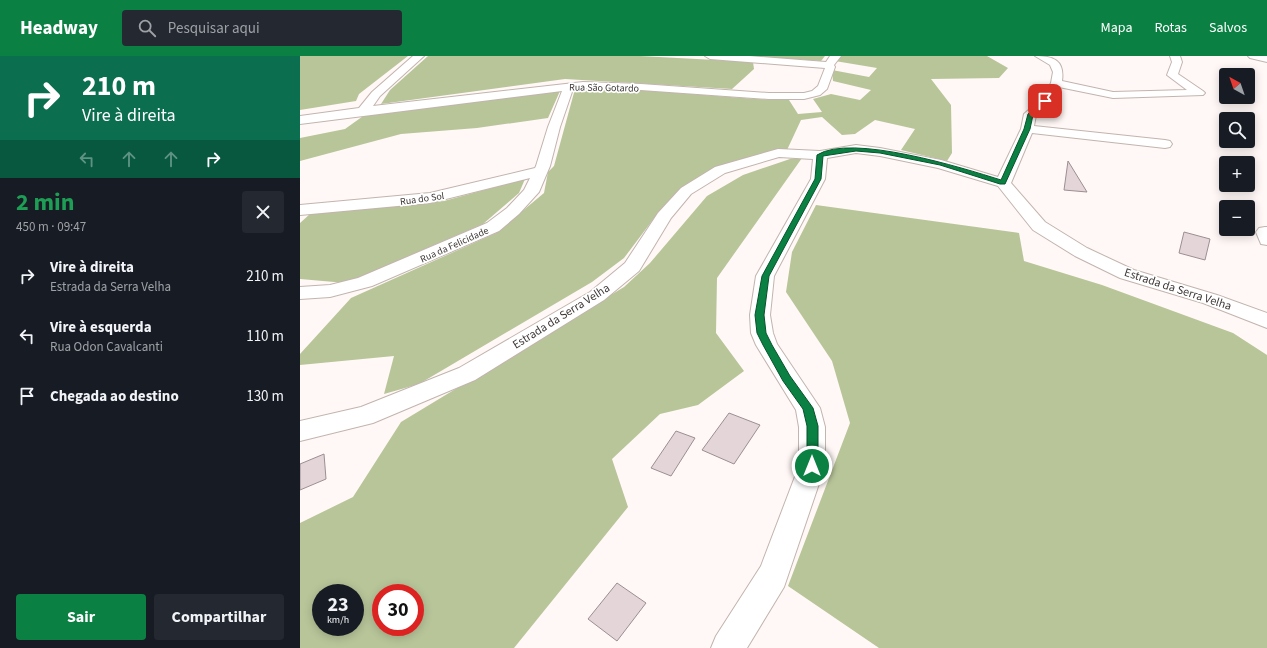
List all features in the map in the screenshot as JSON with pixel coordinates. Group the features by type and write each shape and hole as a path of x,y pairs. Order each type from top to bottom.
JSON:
{"street":[{"path":"363,111 376,94 419,56"},
{"path":"710,56 829,65"},
{"name":"Rua São Gotardo","path":"300,120 583,85 769,96 804,96 816,93 823,87 830,67 829,65 832,59 836,56"},
{"path":"1003,183 1027,129 1030,114 1045,101 1056,83 1058,72 1054,63 1040,56"},
{"path":"1056,83 1113,95 1200,93 1172,75 1177,62 1175,56"},
{"path":"1253,56 1267,59"},
{"name":"Rua da Felicidade","path":"300,293 330,291 365,282 493,227 531,192 541,171 554,127 568,89 562,87"},
{"path":"1027,129 1165,144"},
{"name":"Estrada da Serra Velha","path":"300,431 364,416 467,374 598,296 632,267 664,216 686,191 720,170 778,153 820,155 856,149 880,152 941,164 1003,183 1039,226 1081,252 1127,274 1210,298 1267,321"},
{"path":"728,648 773,576 812,466 812,426 808,408 787,378 767,345 762,333 760,315 766,276 818,179 820,155"},
{"name":"Rua do Sol","path":"300,210 430,198 541,171"}],"green space":[{"path":"300,56 408,56 359,94 356,101 300,110"},
{"path":"428,56 640,56 753,62 754,69 732,89 565,79 381,104 390,90"},
{"path":"752,56 825,56 821,61"},
{"path":"841,56 987,56 1008,68 999,78 931,79 951,105 952,153 947,161 901,150 915,129 875,120 855,134 842,135 822,117 801,120 787,150 679,190 655,217 624,258 592,282 419,384 384,394 394,356 300,365 300,354 351,298 496,233 544,193 548,172 554,166 575,89 639,90 789,100 798,114 822,112 813,99 831,94 860,100 871,90 833,81 832,70 869,77 877,68 835,61"},
{"path":"560,91 548,118 477,128 401,134 300,161 300,138 345,129 366,114"},
{"path":"802,158 717,278 716,333 744,371 698,405 660,414 612,459 628,507 514,648 300,648 300,523 353,497 401,422 624,287 650,263 707,196 743,175 790,159"},
{"path":"525,179 519,193 483,224 346,283 300,279 300,223 310,214 444,201"},
{"path":"816,205 1019,233 1024,261 1102,285 1233,333 1267,355 1267,648 879,648 788,586 850,423 832,361 786,292 792,252"}],"building":[{"path":"1068,161 1087,192 1064,190"},
{"path":"1184,232 1210,239 1205,260 1179,253"},
{"path":"729,413 760,425 734,464 702,450"},
{"path":"676,431 695,438 671,476 651,468"},
{"path":"324,454 326,479 300,490 300,464"},
{"path":"617,583 646,603 617,641 588,619"}],"route":[{"path":"812,466 812,426 808,408 787,378 767,345 762,333 760,315 766,276 818,179 820,155 856,149 880,152 941,164 1003,183 1027,129 1030,114 1045,101"}]}
